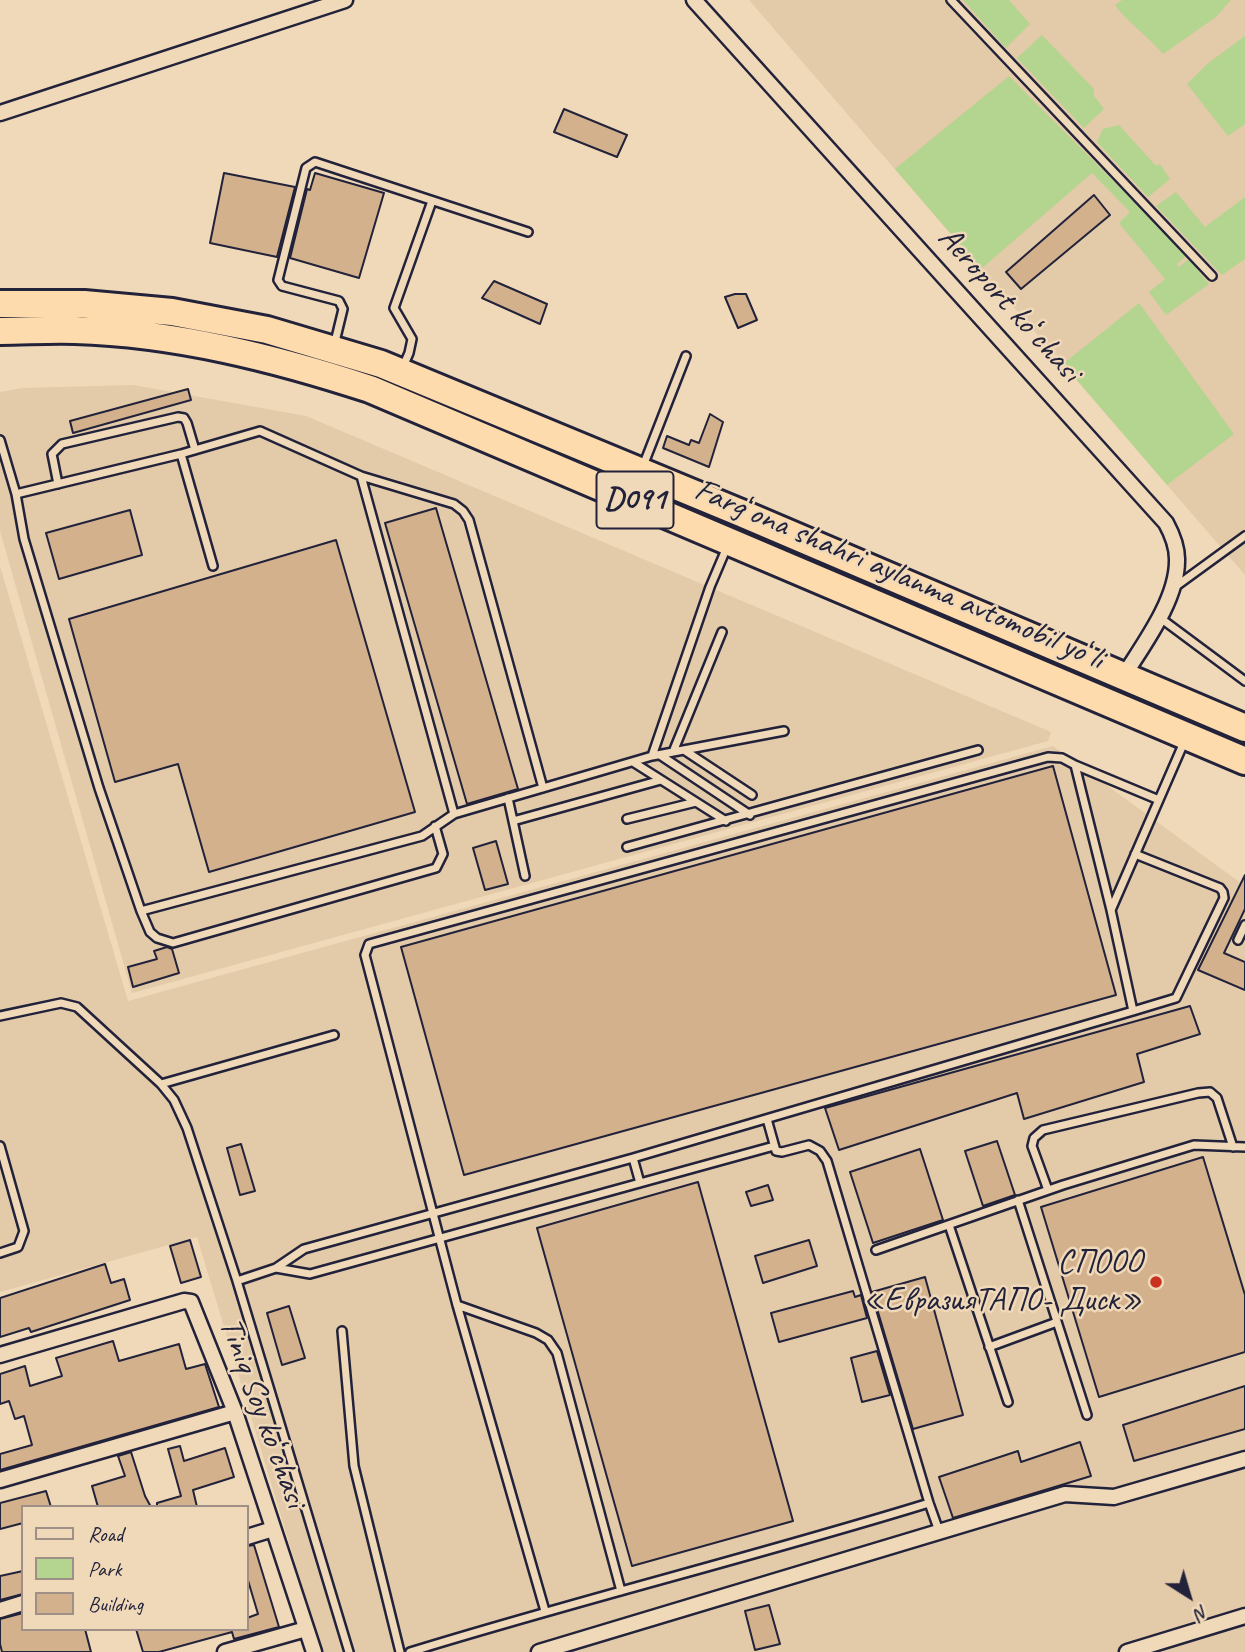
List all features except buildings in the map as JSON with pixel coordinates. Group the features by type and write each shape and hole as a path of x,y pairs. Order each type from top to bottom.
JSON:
{"highway":[{"name":"Fargʻona shahri aylanma avtomobil yoʻli","path":"0,304 84,304 172,312 267,330 333,349 400,372 641,471 1245,728"},
{"name":"Fargʻona shahri aylanma avtomobil yoʻli","path":"0,331 77,330 167,339 251,354 370,388 1245,761"}],"street":[{"path":"0,113 345,0"},
{"name":"Aeroport koʻchasi","path":"694,0 1166,523 1174,540 1177,560 1172,590 1123,677"},
{"name":"Tiniq Soy koʻchasi","path":"0,1354 184,1301 191,1302 235,1412 313,1652"},
{"path":"0,1480 235,1412"},
{"path":"539,1652 1065,1494 1114,1497 1245,1459"},
{"path":"248,1537 274,1529"},
{"path":"0,1609 21,1604"},
{"path":"1127,1652 1245,1616"},
{"path":"225,1652 306,1629"}],"lane":[{"path":"951,0 1212,276"},
{"path":"333,349 342,304 282,286 278,281 306,168 315,162 528,232"},
{"path":"400,372 412,339 394,308 432,201"},
{"path":"641,471 686,356"},
{"path":"58,484 52,454 62,444 184,418 195,450"},
{"path":"16,494 181,454 261,431 361,476 454,504 470,520 543,788"},
{"path":"0,440 16,494 24,539 99,788 150,932 157,938 173,943 436,868 443,854 435,826"},
{"path":"181,454 212,566"},
{"path":"361,476 454,814"},
{"path":"1172,590 1245,536"},
{"path":"656,755 710,587 730,540"},
{"path":"1159,617 1245,681"},
{"path":"673,752 722,632"},
{"path":"141,911 422,836 454,814 656,755 784,731"},
{"path":"1111,910 1187,736"},
{"path":"684,750 751,795"},
{"path":"627,847 978,750"},
{"path":"656,755 750,815"},
{"path":"545,1611 439,1239 365,955 369,944 1048,757 1062,758 1159,800"},
{"path":"632,762 726,821"},
{"path":"1075,765 1133,1011"},
{"path":"513,821 661,780"},
{"path":"508,798 525,876"},
{"path":"627,819 696,802"},
{"path":"237,1281 276,1268 303,1249 633,1158 1176,999 1224,898 1223,892 1220,888 1135,854"},
{"path":"1238,940 1245,925"},
{"path":"0,1016 61,1003 77,1007 161,1084 174,1100 187,1128 237,1281 349,1652"},
{"path":"161,1084 334,1035"},
{"path":"1048,1190 1032,1146 1034,1138 1043,1130 1198,1093 1210,1092 1217,1098 1233,1147"},
{"path":"767,1119 774,1146 779,1153 810,1145 820,1151 827,1161 939,1532"},
{"path":"0,1146 24,1231 18,1247 0,1253"},
{"path":"276,1268 310,1274 774,1146"},
{"path":"876,1250 1048,1190 1194,1146 1245,1147"},
{"path":"633,1158 640,1183"},
{"path":"1018,1200 1087,1415"},
{"path":"949,1225 1007,1402"},
{"path":"457,1305 536,1333 548,1340 557,1353 621,1591"},
{"path":"989,1347 1057,1322"},
{"path":"342,1331 354,1466 400,1652"},
{"path":"410,1652 545,1611 803,1542 929,1503"}],"shaded area":[{"path":"749,0 1245,0 1245,575 1167,485"},
{"path":"133,385 306,416 1051,732 1048,741 132,993 0,531 0,392 22,388"},
{"path":"0,566 128,1001 1053,746 1245,886 1245,1652 322,1652 197,1237 0,1292"}],"green space":[{"path":"963,0 1009,0 1030,24 1006,48"},
{"path":"1122,0 1231,0 1216,17 1163,54 1115,5"},
{"path":"1042,35 1094,89 1094,96 1104,109 1084,128 1017,58"},
{"path":"1245,36 1245,124 1228,136 1187,84 1207,64"},
{"path":"1009,76 1187,255 1177,264 1179,267 1189,259 1209,284 1166,315 1149,292 1165,279 1119,223 1130,212 1092,173 981,269 895,169"},
{"path":"1119,125 1156,166 1160,164 1170,179 1148,197 1097,142 1103,129"},
{"path":"1176,192 1205,227 1245,197 1245,259 1222,275 1156,206"},
{"path":"1139,303 1234,434 1167,485 1063,364"}],"place":[{"name":"СПООО «ЕвразияТАПО- Диск»","path":"1156,1282"}]}
